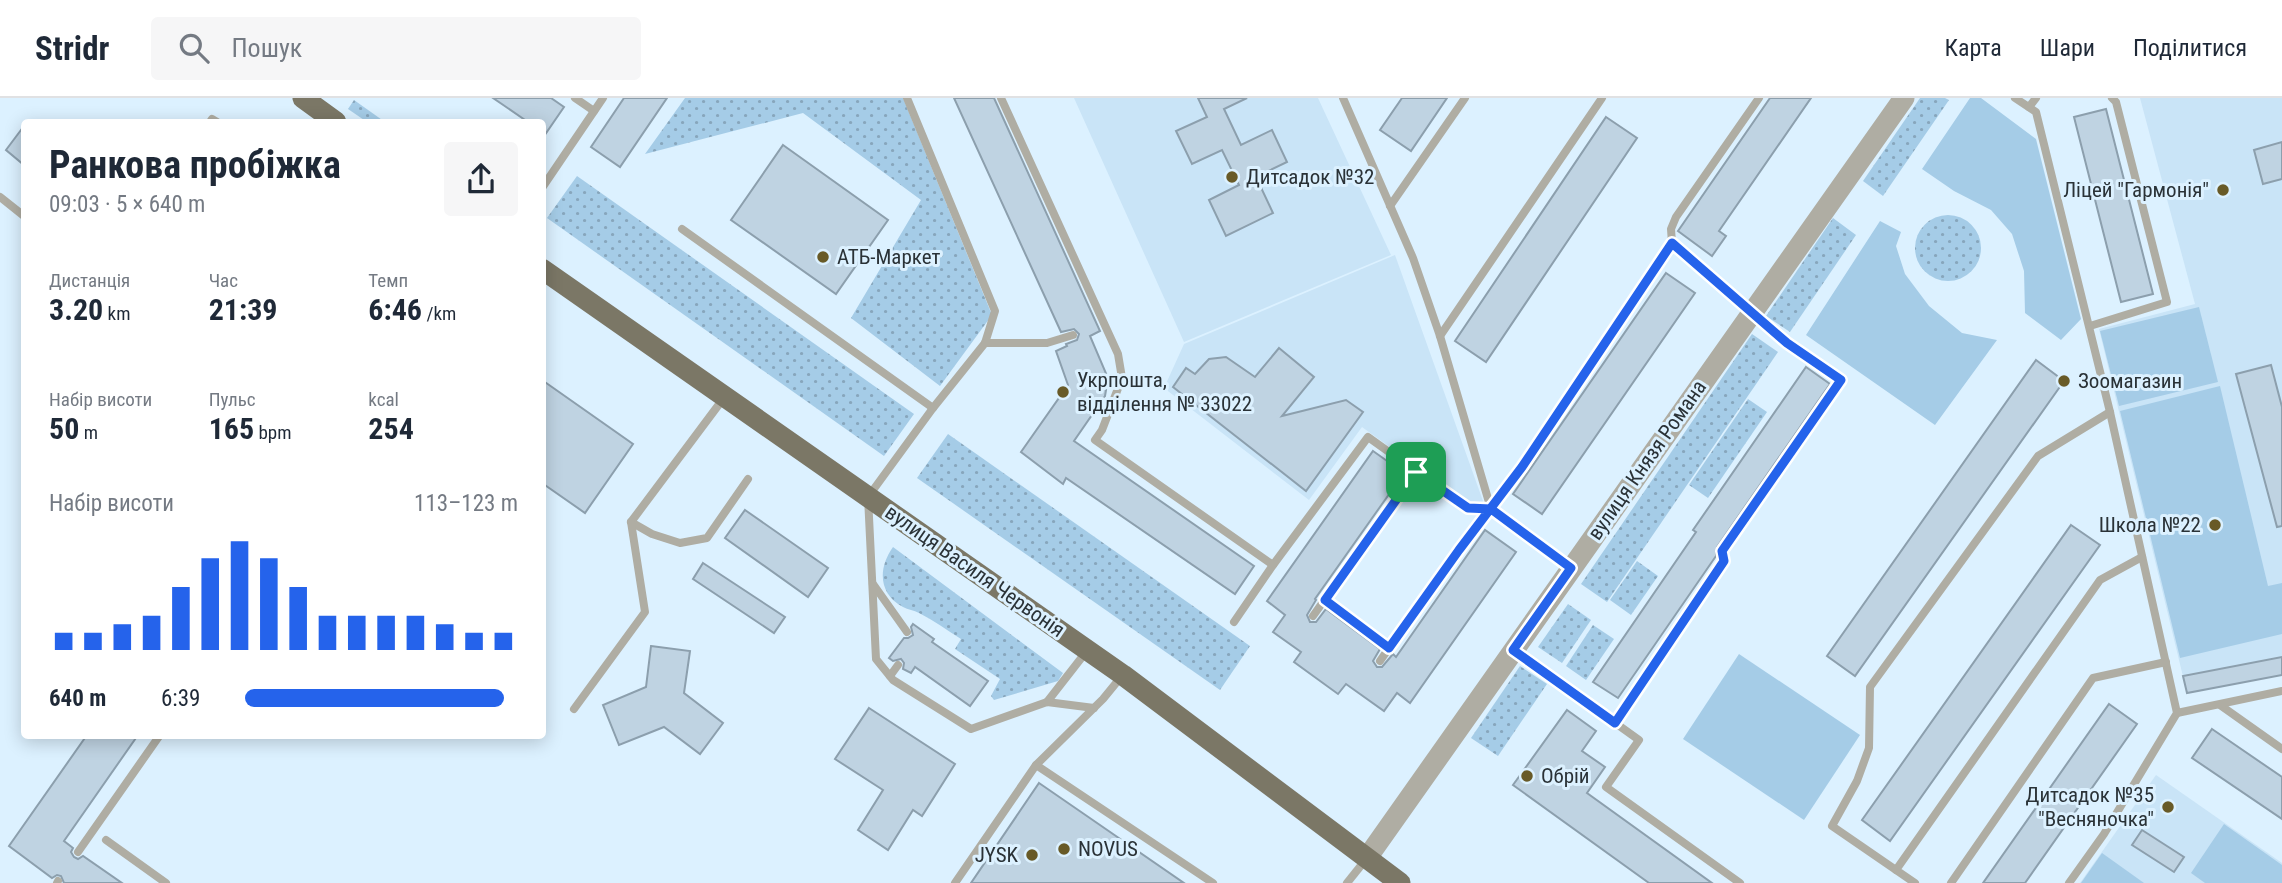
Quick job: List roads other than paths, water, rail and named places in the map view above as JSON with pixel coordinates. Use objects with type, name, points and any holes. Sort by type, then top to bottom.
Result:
[{"type":"main road","points":[[303,98],[332,119]]},
{"type":"main road","name":"вулиця Василя Червонія","points":[[546,272],[1123,675],[1400,883]]},
{"type":"street","name":"вулиця Князя Романа","points":[[1367,858],[1903,98]]},
{"type":"lane","points":[[575,98],[594,111]]},
{"type":"lane","points":[[546,182],[603,98]]},
{"type":"lane","points":[[907,98],[995,311],[985,343],[868,497],[876,659],[893,680],[971,729],[1047,702],[1094,708]]},
{"type":"lane","points":[[1000,98],[1100,323],[1118,355],[1122,378],[1102,430],[1095,440],[1273,565]]},
{"type":"lane","points":[[1343,98],[1413,258],[1440,336],[1491,509]]},
{"type":"lane","points":[[1390,206],[1465,98]]},
{"type":"lane","points":[[1440,336],[1602,98]]},
{"type":"lane","points":[[1380,661],[1522,467],[1672,243],[1671,229],[1676,217],[1759,98]]},
{"type":"lane","points":[[2015,98],[2036,112],[2090,326],[2177,713],[2104,834],[2068,883]]},
{"type":"lane","points":[[2029,107],[2036,98]]},
{"type":"lane","points":[[2090,326],[2167,302],[2116,102],[2112,98]]},
{"type":"lane","points":[[0,197],[21,214]]},
{"type":"lane","points":[[682,229],[933,408]]},
{"type":"lane","points":[[1615,723],[1724,561],[1722,551],[1841,380],[1787,343],[1672,243]]},
{"type":"lane","points":[[985,343],[1047,343],[1073,335]]},
{"type":"lane","points":[[573,709],[645,612],[631,522],[725,396]]},
{"type":"lane","points":[[1915,883],[1832,826],[1857,781],[1869,748],[1870,687],[2038,456],[2110,412]]},
{"type":"lane","points":[[1234,622],[1368,437],[1468,508],[1491,509],[1571,568]]},
{"type":"lane","points":[[1313,616],[1416,472]]},
{"type":"lane","points":[[631,522],[652,534],[680,543],[707,538],[748,479]]},
{"type":"lane","points":[[1896,870],[2100,580],[2142,557]]},
{"type":"lane","points":[[873,584],[907,632]]},
{"type":"lane","points":[[1325,600],[1389,648]]},
{"type":"lane","points":[[1047,702],[1087,650]]},
{"type":"lane","points":[[1513,650],[1639,740],[1606,787],[1740,883]]},
{"type":"lane","points":[[1951,883],[2093,678],[2166,662]]},
{"type":"lane","points":[[890,676],[898,665]]},
{"type":"lane","points":[[954,883],[1036,765],[1123,675]]},
{"type":"lane","points":[[2177,713],[2282,691]]},
{"type":"lane","points":[[2220,705],[2282,749]]},
{"type":"lane","points":[[78,852],[157,739]]},
{"type":"lane","points":[[1036,765],[1213,883]]},
{"type":"lane","points":[[106,840],[166,883]]},
{"type":"lane","points":[[1348,883],[1367,858]]},
{"type":"place","name":"Дитсадок №32","points":[[1232,177]]},
{"type":"place","name":"Ліцей \"Гармонія\"","points":[[2223,190]]},
{"type":"place","name":"АТБ-Маркет","points":[[823,257]]},
{"type":"place","name":"Зоомагазин","points":[[2064,381]]},
{"type":"place","name":"Укрпошта, відділення № 33022","points":[[1063,392]]},
{"type":"place","name":"Школа №22","points":[[2215,525]]},
{"type":"place","name":"Обрій","points":[[1527,776]]},
{"type":"place","name":"Дитсадок №35 \"Весняночка\"","points":[[2168,807]]},
{"type":"place","name":"NOVUS","points":[[1064,849]]},
{"type":"place","name":"JYSK","points":[[1032,855]]}]
